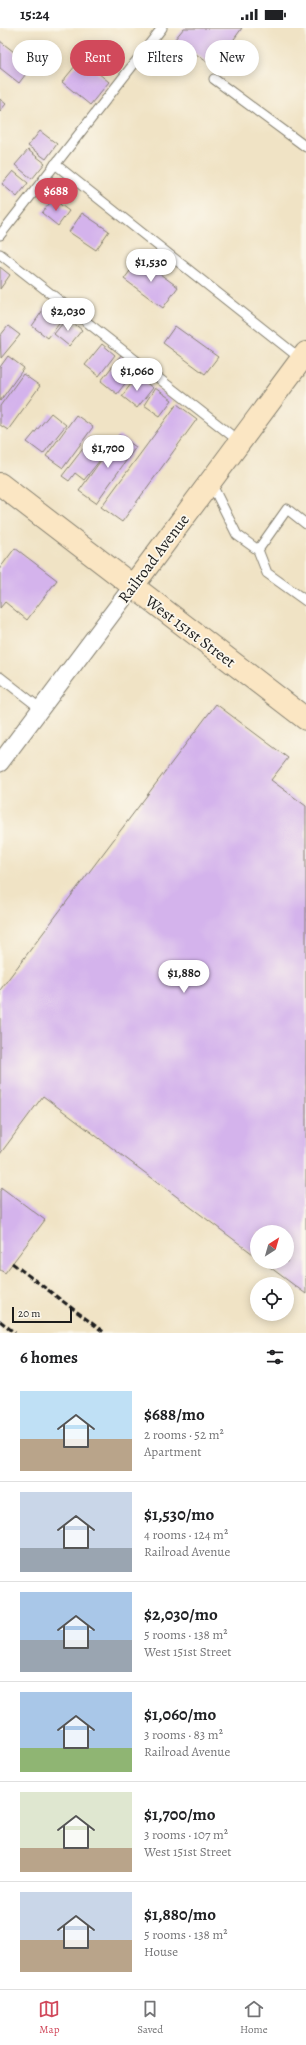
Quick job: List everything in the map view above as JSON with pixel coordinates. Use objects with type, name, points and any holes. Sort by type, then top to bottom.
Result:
[{"type":"street","name":"Railroad Avenue","points":[[0,763],[303,356]]},
{"type":"street","name":"West 151st Street","points":[[0,484],[132,587],[306,719]]},
{"type":"lane","points":[[0,235],[162,28]]},
{"type":"lane","points":[[214,79],[306,148]]},
{"type":"lane","points":[[55,164],[303,356]]},
{"type":"lane","points":[[0,254],[240,442]]},
{"type":"lane","points":[[210,481],[237,535],[258,550],[267,573],[306,601]]},
{"type":"lane","points":[[258,550],[287,510],[306,524]]},
{"type":"lane","points":[[0,677],[41,709]]},
{"type":"building","points":[[184,28],[242,28],[233,40],[205,40],[205,61],[197,55],[197,40],[175,39]]},
{"type":"building","points":[[0,41],[12,50],[12,76],[24,76],[19,83],[0,68]]},
{"type":"building","points":[[70,72],[70,76],[102,76],[109,82],[90,105],[62,82]]},
{"type":"building","points":[[0,99],[6,104],[0,111]]},
{"type":"building","points":[[40,131],[57,144],[46,159],[28,146]]},
{"type":"building","points":[[28,150],[45,163],[32,179],[15,165]]},
{"type":"building","points":[[13,171],[28,183],[17,197],[2,184]]},
{"type":"building","points":[[53,199],[69,211],[58,226],[42,213]]},
{"type":"building","points":[[82,213],[109,231],[96,250],[69,232]]},
{"type":"building","points":[[139,259],[178,287],[163,308],[124,279]]},
{"type":"building","points":[[0,267],[10,275],[0,289]]},
{"type":"building","points":[[45,307],[62,320],[48,338],[32,326]]},
{"type":"building","points":[[67,318],[82,330],[69,346],[54,334]]},
{"type":"building","points":[[8,326],[20,335],[1,358],[0,336]]},
{"type":"building","points":[[175,326],[218,357],[205,374],[163,343]]},
{"type":"building","points":[[102,344],[115,355],[99,376],[85,365]]},
{"type":"building","points":[[121,355],[137,368],[117,394],[101,381]]},
{"type":"building","points":[[8,356],[24,368],[0,401],[0,367]]},
{"type":"building","points":[[23,374],[40,386],[8,430],[0,425],[0,406]]},
{"type":"building","points":[[137,376],[153,388],[137,408],[122,396]]},
{"type":"building","points":[[155,388],[172,400],[160,416],[144,405]]},
{"type":"building","points":[[177,404],[197,419],[122,522],[101,507]]},
{"type":"building","points":[[51,413],[66,425],[43,454],[27,442]]},
{"type":"building","points":[[76,415],[93,427],[63,468],[46,456]]},
{"type":"building","points":[[119,435],[136,447],[96,503],[79,491]]},
{"type":"building","points":[[92,437],[108,450],[84,480],[75,473],[69,481],[62,476]]},
{"type":"building","points":[[15,548],[57,580],[27,620],[5,602],[0,608],[0,568]]},
{"type":"building","points":[[216,704],[288,758],[271,780],[306,806],[306,1294],[294,1285],[294,1277],[283,1277],[272,1269],[294,1269],[294,1225],[250,1225],[250,1252],[43,1096],[0,1154],[0,990]]},
{"type":"building","points":[[2,1188],[45,1220],[5,1273],[0,1270],[0,1191]]},
{"type":"railway","points":[[12,1263],[105,1333]]},
{"type":"railway","points":[[0,1321],[15,1333]]}]
